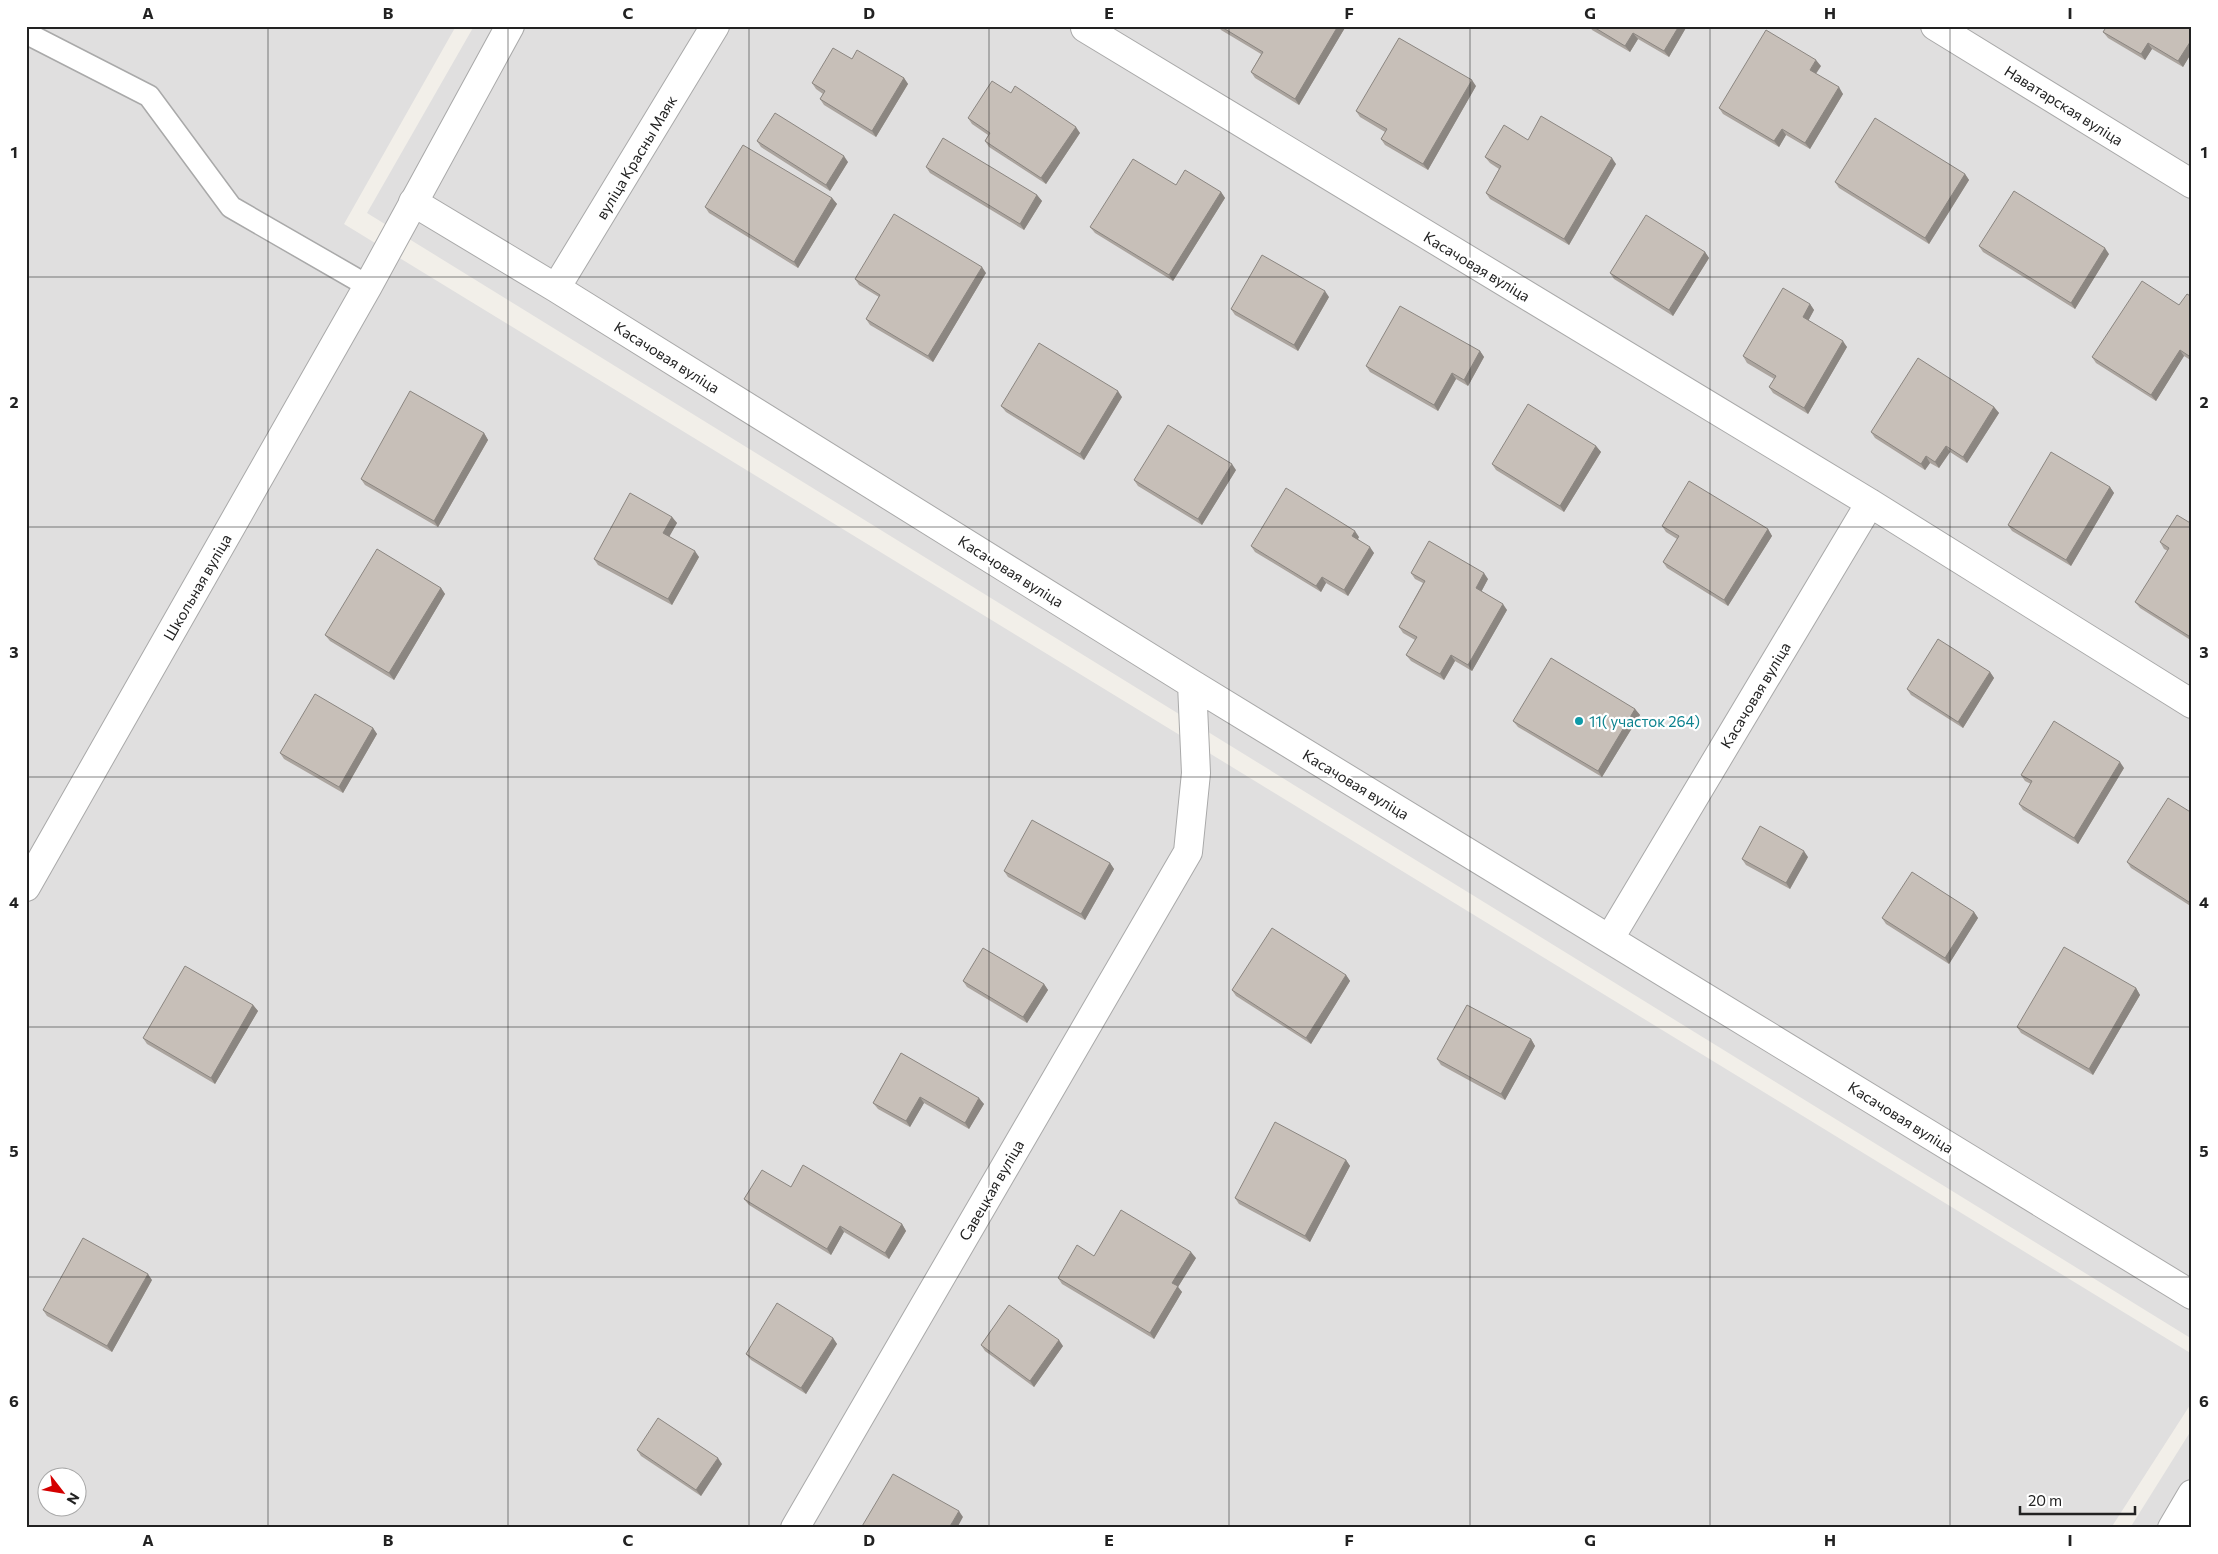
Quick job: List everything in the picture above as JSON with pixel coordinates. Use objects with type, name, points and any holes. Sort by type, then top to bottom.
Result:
[{"type":"street","name":"Школьная вуліца","points":[[26,887],[368,286],[510,26]]},
{"type":"street","name":"вуліца Красны Маяк","points":[[556,288],[715,26]]},
{"type":"street","name":"Наватарская вуліца","points":[[1935,26],[2192,184]]},
{"type":"street","name":"Касачовая вуліца","points":[[1085,28],[1870,503],[2192,704]]},
{"type":"street","name":"Касачовая вуліца","points":[[413,202],[556,288],[1192,684],[2192,1295]]},
{"type":"street","name":"Касачовая вуліца","points":[[1610,938],[1870,503]]},
{"type":"street","name":"Савецкая вуліца","points":[[795,1528],[1188,852],[1196,774],[1192,684]]},
{"type":"street","points":[[2172,1528],[2192,1494]]},
{"type":"lane","points":[[26,33],[149,96],[231,207],[368,286]]},
{"type":"shaded area","points":[[26,26],[456,26],[344,224],[2192,1354],[2192,1402],[2111,1528],[26,1528]]},
{"type":"shaded area","points":[[474,26],[2192,26],[2192,1339],[367,213]]},
{"type":"shaded area","points":[[2192,1429],[2192,1528],[2130,1528]]},
{"type":"building","points":[[1220,26],[1338,26],[1295,99],[1251,72],[1263,52]]},
{"type":"building","points":[[1592,26],[1679,26],[1664,51],[1633,33],[1625,46]]},
{"type":"building","points":[[2107,26],[2192,26],[2192,39],[2178,61],[2148,43],[2141,54],[2103,32]]},
{"type":"building","points":[[1766,30],[1816,60],[1810,70],[1839,87],[1805,143],[1782,129],[1774,141],[1719,108]]},
{"type":"building","points":[[1399,38],[1472,80],[1423,164],[1381,139],[1387,129],[1356,111]]},
{"type":"building","points":[[833,48],[852,59],[857,50],[904,78],[872,131],[820,99],[825,91],[812,83]]},
{"type":"building","points":[[992,81],[1011,93],[1015,86],[1076,127],[1041,178],[985,141],[990,133],[968,118]]},
{"type":"building","points":[[775,113],[844,156],[826,185],[757,141]]},
{"type":"building","points":[[1541,116],[1612,158],[1564,239],[1486,193],[1501,166],[1485,157],[1504,125],[1528,140]]},
{"type":"building","points":[[1875,118],[1965,174],[1925,238],[1835,182]]},
{"type":"building","points":[[943,138],[1037,195],[1020,224],[926,167]]},
{"type":"building","points":[[743,145],[832,198],[794,262],[705,207]]},
{"type":"building","points":[[1133,159],[1176,185],[1185,170],[1221,192],[1169,275],[1090,227]]},
{"type":"building","points":[[2014,191],[2105,248],[2071,303],[1979,246]]},
{"type":"building","points":[[894,214],[982,267],[928,356],[866,319],[880,295],[855,279]]},
{"type":"building","points":[[1646,215],[1705,252],[1669,310],[1610,273]]},
{"type":"building","points":[[1262,255],[1325,291],[1294,345],[1231,309]]},
{"type":"building","points":[[2142,281],[2179,305],[2187,294],[2192,297],[2192,358],[2180,350],[2151,395],[2092,357]]},
{"type":"building","points":[[1783,288],[1810,304],[1803,317],[1843,341],[1804,408],[1769,387],[1776,376],[1743,356]]},
{"type":"building","points":[[1400,306],[1480,351],[1464,380],[1452,373],[1434,405],[1366,366]]},
{"type":"building","points":[[1039,343],[1118,391],[1080,454],[1001,406]]},
{"type":"building","points":[[1918,358],[1994,407],[1963,457],[1946,446],[1935,462],[1926,456],[1921,464],[1871,432]]},
{"type":"building","points":[[410,391],[484,433],[434,521],[361,479]]},
{"type":"building","points":[[1528,404],[1596,446],[1560,506],[1492,464]]},
{"type":"building","points":[[1168,425],[1232,464],[1198,519],[1134,480]]},
{"type":"building","points":[[2051,452],[2110,487],[2066,560],[2008,525]]},
{"type":"building","points":[[1689,481],[1768,529],[1724,600],[1663,562],[1679,536],[1662,526]]},
{"type":"building","points":[[1286,488],[1355,531],[1352,536],[1370,547],[1344,590],[1322,577],[1316,586],[1251,546]]},
{"type":"building","points":[[630,493],[672,517],[663,533],[695,551],[668,599],[594,559]]},
{"type":"building","points":[[2177,515],[2192,524],[2192,638],[2135,602],[2169,548],[2160,542]]},
{"type":"building","points":[[1429,541],[1484,573],[1476,588],[1503,604],[1468,665],[1451,655],[1440,674],[1406,655],[1417,637],[1399,627],[1425,581],[1411,573]]},
{"type":"building","points":[[377,549],[441,588],[389,673],[325,635]]},
{"type":"building","points":[[1938,639],[1990,672],[1958,722],[1907,689]]},
{"type":"building","name":"11( участок 264)","points":[[1551,658],[1635,709],[1598,771],[1513,721]]},
{"type":"building","points":[[315,694],[373,728],[339,787],[280,753]]},
{"type":"building","points":[[2054,721],[2120,762],[2074,838],[2019,804],[2032,781],[2021,775]]},
{"type":"building","points":[[2168,798],[2192,813],[2192,904],[2127,862]]},
{"type":"building","points":[[1032,820],[1110,863],[1081,914],[1004,871]]},
{"type":"building","points":[[1760,826],[1804,851],[1786,883],[1742,859]]},
{"type":"building","points":[[1912,872],[1974,912],[1945,958],[1882,918]]},
{"type":"building","points":[[1272,928],[1346,975],[1306,1038],[1232,990]]},
{"type":"building","points":[[2064,947],[2136,988],[2089,1069],[2017,1027]]},
{"type":"building","points":[[983,948],[1044,984],[1023,1017],[963,981]]},
{"type":"building","points":[[185,966],[253,1005],[211,1078],[143,1038]]},
{"type":"building","points":[[1467,1005],[1531,1039],[1501,1094],[1437,1059]]},
{"type":"building","points":[[901,1053],[979,1098],[965,1123],[920,1097],[906,1121],[873,1103]]},
{"type":"building","points":[[1275,1122],[1346,1160],[1305,1236],[1235,1198]]},
{"type":"building","points":[[803,1165],[902,1224],[885,1253],[840,1226],[827,1249],[744,1199],[762,1170],[791,1187]]},
{"type":"building","points":[[1121,1210],[1191,1252],[1172,1283],[1178,1286],[1150,1333],[1058,1278],[1077,1245],[1094,1256]]},
{"type":"building","points":[[83,1238],[148,1274],[107,1346],[43,1310]]},
{"type":"building","points":[[777,1303],[833,1338],[801,1388],[746,1354]]},
{"type":"building","points":[[1009,1305],[1059,1340],[1030,1381],[981,1345]]},
{"type":"building","points":[[658,1418],[718,1458],[696,1490],[637,1450]]},
{"type":"building","points":[[893,1474],[959,1511],[949,1528],[861,1528]]},
{"type":"place","name":"11( участок 264)","points":[[1579,721]]}]
